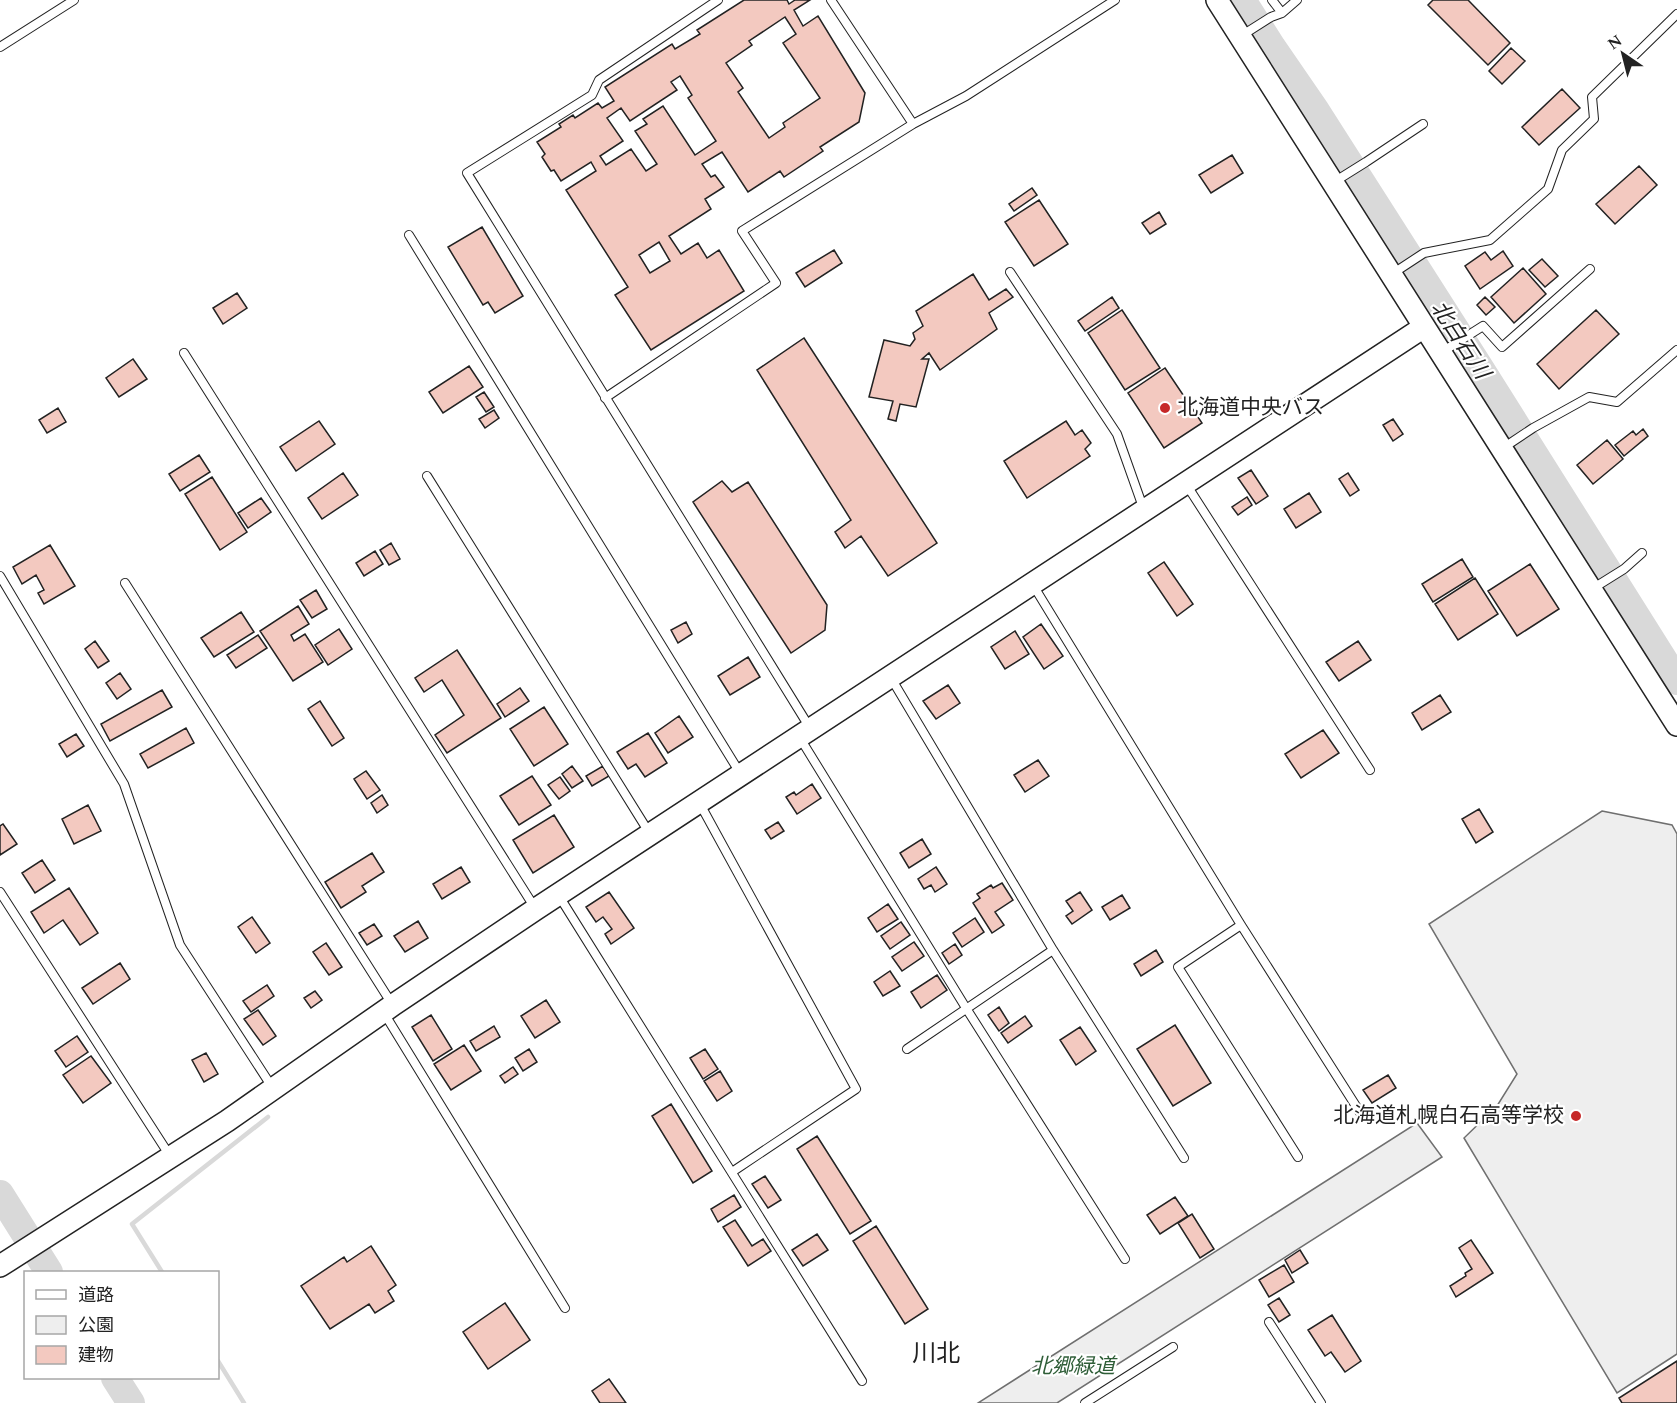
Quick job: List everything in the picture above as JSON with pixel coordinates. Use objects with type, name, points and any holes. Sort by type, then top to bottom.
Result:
[{"type":"street","points":[[1217,0],[1244,34],[1396,272],[1424,327],[1445,350],[1596,586],[1677,724]]},
{"type":"street","points":[[0,1266],[227,1121],[536,909],[1424,327]]},
{"type":"lane","points":[[0,47],[74,0]]},
{"type":"lane","points":[[718,0],[598,80],[592,95],[467,173],[605,398],[966,1008],[1125,1259]]},
{"type":"lane","points":[[831,0],[913,124]]},
{"type":"lane","points":[[605,398],[776,283],[742,231],[913,124],[966,96],[1115,0]]},
{"type":"lane","points":[[1272,0],[1282,14]]},
{"type":"lane","points":[[1244,34],[1271,17],[1282,14],[1297,0]]},
{"type":"lane","points":[[1396,272],[1424,253],[1490,240],[1548,189],[1562,150],[1594,119],[1592,97],[1677,14]]},
{"type":"lane","points":[[1338,180],[1423,124]]},
{"type":"lane","points":[[409,235],[741,775]]},
{"type":"lane","points":[[1445,350],[1484,326],[1502,347],[1590,268]]},
{"type":"lane","points":[[1010,272],[1117,434],[1144,510]]},
{"type":"lane","points":[[1506,446],[1589,397],[1617,402],[1677,350]]},
{"type":"lane","points":[[184,353],[536,909]]},
{"type":"lane","points":[[427,476],[651,835]]},
{"type":"lane","points":[[1185,482],[1370,770]]},
{"type":"lane","points":[[1596,586],[1624,569],[1641,553]]},
{"type":"lane","points":[[0,576],[124,784],[180,945],[273,1088]]},
{"type":"lane","points":[[125,583],[388,1009],[565,1308]]},
{"type":"lane","points":[[1032,584],[1360,1114]]},
{"type":"lane","points":[[890,677],[1053,950],[1184,1158]]},
{"type":"lane","points":[[699,803],[856,1089],[732,1172]]},
{"type":"lane","points":[[0,892],[171,1157]]},
{"type":"lane","points":[[558,895],[862,1381]]},
{"type":"lane","points":[[1241,925],[1178,967],[1298,1157]]},
{"type":"lane","points":[[907,1049],[1053,950]]},
{"type":"lane","points":[[1269,1322],[1321,1403]]},
{"type":"lane","points":[[1085,1403],[1173,1347]]},
{"type":"green space","name":"北海道札幌白石高等学校","points":[[1602,811],[1672,825],[1677,834],[1677,1354],[1617,1393],[1464,1138],[1497,1106],[1517,1074],[1429,924]]},
{"type":"green space","name":"北郷緑道","points":[[1417,1123],[1442,1157],[1057,1403],[978,1403]]},
{"type":"building","points":[[744,0],[787,0],[789,4],[795,0],[810,0],[794,10],[803,26],[818,16],[865,93],[859,122],[820,147],[823,151],[784,177],[780,171],[748,192],[722,152],[702,164],[711,177],[715,175],[724,187],[705,199],[711,209],[669,236],[681,254],[698,243],[707,258],[719,250],[744,291],[651,350],[615,295],[628,287],[566,190],[596,171],[591,162],[561,181],[542,157],[545,154],[537,142],[561,127],[559,124],[573,115],[575,118],[598,103],[602,108],[614,101],[605,87],[672,44],[675,49],[700,34],[697,30]],"holes":[[[785,17],[796,34],[783,43],[820,98],[783,123],[785,127],[769,138],[738,92],[743,88],[726,63],[752,45],[749,41]],[[680,76],[692,95],[688,98],[716,141],[695,155],[663,106],[643,119],[647,124],[635,131],[657,164],[646,171],[631,149],[606,165],[600,156],[623,141],[607,118],[621,108],[630,121],[677,90],[671,82]],[[659,242],[670,261],[650,273],[639,255]]]},
{"type":"building","points":[[1433,0],[1468,0],[1510,43],[1488,65],[1428,5]]},
{"type":"building","points":[[1511,48],[1525,61],[1502,84],[1489,71]]},
{"type":"building","points":[[1562,89],[1580,108],[1539,145],[1522,127]]},
{"type":"building","points":[[1232,155],[1243,173],[1211,193],[1199,175]]},
{"type":"building","points":[[1639,166],[1657,185],[1615,224],[1596,204]]},
{"type":"building","points":[[1032,188],[1037,195],[1014,211],[1009,204]]},
{"type":"building","points":[[1039,200],[1068,244],[1034,266],[1005,222]]},
{"type":"building","points":[[1159,212],[1166,224],[1150,234],[1142,223]]},
{"type":"building","points":[[482,227],[523,296],[495,313],[488,302],[483,305],[448,247]]},
{"type":"building","points":[[834,250],[842,263],[805,287],[796,273]]},
{"type":"building","points":[[1503,251],[1513,266],[1480,289],[1465,266],[1485,252],[1491,260]]},
{"type":"building","points":[[1542,259],[1558,276],[1545,287],[1529,270]]},
{"type":"building","points":[[1523,268],[1546,294],[1514,323],[1491,297]]},
{"type":"building","points":[[973,274],[989,300],[1006,289],[1013,297],[989,313],[997,329],[940,370],[929,353],[922,359],[929,359],[916,407],[900,404],[896,421],[888,419],[893,401],[869,397],[884,340],[910,346],[915,339],[913,333],[923,326],[916,311]]},
{"type":"building","points":[[237,293],[247,308],[223,324],[213,308]]},
{"type":"building","points":[[1112,297],[1119,308],[1085,331],[1078,321]]},
{"type":"building","points":[[1485,297],[1495,307],[1486,315],[1477,305]]},
{"type":"building","points":[[1122,310],[1160,368],[1125,390],[1088,333]]},
{"type":"building","points":[[1596,310],[1619,334],[1559,389],[1537,364]]},
{"type":"building","points":[[804,338],[937,543],[888,576],[861,536],[845,548],[835,532],[851,520],[757,370]]},
{"type":"building","points":[[133,359],[147,379],[119,397],[106,378]]},
{"type":"building","points":[[469,366],[483,387],[443,413],[429,392]]},
{"type":"building","name":"北海道中央バス","points":[[1165,368],[1202,423],[1164,448],[1128,393]]},
{"type":"building","points":[[484,392],[494,407],[486,412],[476,397]]},
{"type":"building","points":[[58,408],[66,422],[47,433],[39,420]]},
{"type":"building","points":[[494,410],[499,418],[485,428],[479,419]]},
{"type":"building","points":[[1393,419],[1403,434],[1393,441],[1383,425]]},
{"type":"building","points":[[319,421],[335,444],[296,471],[280,447]]},
{"type":"building","points":[[1066,421],[1075,435],[1082,430],[1091,443],[1085,449],[1090,456],[1027,498],[1004,461]]},
{"type":"building","points":[[1643,429],[1648,436],[1624,456],[1615,445],[1633,431],[1636,435]]},
{"type":"building","points":[[1607,440],[1623,459],[1593,484],[1577,465]]},
{"type":"building","points":[[199,455],[210,472],[180,491],[169,474]]},
{"type":"building","points":[[1251,470],[1268,496],[1256,504],[1238,478]]},
{"type":"building","points":[[343,473],[358,495],[322,519],[308,498]]},
{"type":"building","points":[[1348,473],[1359,490],[1350,496],[1339,479]]},
{"type":"building","points":[[212,477],[247,532],[220,550],[185,494]]},
{"type":"building","points":[[722,481],[732,492],[748,482],[827,605],[825,630],[791,653],[693,502]]},
{"type":"building","points":[[1309,493],[1321,512],[1296,528],[1284,509]]},
{"type":"building","points":[[1247,497],[1252,505],[1238,515],[1232,507]]},
{"type":"building","points":[[261,498],[271,512],[248,528],[238,513]]},
{"type":"building","points":[[391,543],[400,559],[389,565],[380,550]]},
{"type":"building","points":[[50,545],[75,586],[44,604],[38,593],[44,590],[36,575],[22,584],[13,567]]},
{"type":"building","points":[[375,551],[383,564],[364,576],[356,563]]},
{"type":"building","points":[[1462,559],[1473,577],[1433,602],[1422,584]]},
{"type":"building","points":[[1164,562],[1193,604],[1177,616],[1148,573]]},
{"type":"building","points":[[1530,564],[1559,609],[1517,636],[1488,591]]},
{"type":"building","points":[[1475,578],[1498,614],[1458,640],[1435,604]]},
{"type":"building","points":[[316,590],[327,609],[312,618],[300,600]]},
{"type":"building","points":[[298,606],[309,624],[291,635],[294,641],[305,634],[323,662],[293,681],[260,631]]},
{"type":"building","points":[[241,612],[254,632],[214,657],[201,638]]},
{"type":"building","points":[[686,622],[692,634],[678,643],[671,630]]},
{"type":"building","points":[[1041,624],[1063,656],[1044,669],[1023,637]]},
{"type":"building","points":[[339,629],[352,649],[328,665],[315,645]]},
{"type":"building","points":[[1015,631],[1029,654],[1005,669],[991,647]]},
{"type":"building","points":[[258,635],[267,648],[236,668],[227,655]]},
{"type":"building","points":[[95,641],[109,661],[98,668],[85,649]]},
{"type":"building","points":[[1358,641],[1371,660],[1339,681],[1326,662]]},
{"type":"building","points":[[457,650],[501,718],[447,753],[435,735],[464,715],[442,680],[424,692],[415,678]]},
{"type":"building","points":[[748,657],[760,677],[730,695],[718,676]]},
{"type":"building","points":[[120,673],[131,689],[117,699],[106,683]]},
{"type":"building","points":[[948,685],[960,703],[936,719],[923,701]]},
{"type":"building","points":[[520,688],[529,701],[505,717],[497,704]]},
{"type":"building","points":[[162,690],[172,707],[110,741],[101,724]]},
{"type":"building","points":[[1440,695],[1451,712],[1422,730],[1412,713]]},
{"type":"building","points":[[320,701],[344,738],[332,746],[308,709]]},
{"type":"building","points":[[544,707],[568,744],[534,766],[510,729]]},
{"type":"building","points":[[679,716],[693,737],[668,753],[655,733]]},
{"type":"building","points":[[186,728],[194,743],[148,768],[140,754]]},
{"type":"building","points":[[1323,730],[1339,753],[1301,778],[1285,754]]},
{"type":"building","points":[[648,733],[667,763],[645,777],[636,764],[628,769],[617,752]]},
{"type":"building","points":[[76,734],[84,746],[67,757],[59,744]]},
{"type":"building","points":[[1038,760],[1049,776],[1025,792],[1014,775]]},
{"type":"building","points":[[572,766],[583,781],[572,788],[562,774]]},
{"type":"building","points":[[603,766],[609,776],[592,786],[586,776]]},
{"type":"building","points":[[366,771],[380,790],[367,799],[354,779]]},
{"type":"building","points":[[532,776],[551,805],[519,825],[500,796]]},
{"type":"building","points":[[560,777],[570,791],[559,799],[548,785]]},
{"type":"building","points":[[812,784],[821,798],[797,814],[786,797],[794,792],[796,795]]},
{"type":"building","points":[[382,795],[388,805],[377,813],[371,803]]},
{"type":"building","points":[[88,805],[101,831],[74,844],[62,819]]},
{"type":"building","points":[[1479,809],[1493,832],[1476,843],[1462,819]]},
{"type":"building","points":[[554,815],[574,847],[533,873],[513,840]]},
{"type":"building","points":[[778,822],[784,831],[771,839],[765,830]]},
{"type":"building","points":[[3,824],[17,844],[0,855],[0,826]]},
{"type":"building","points":[[922,839],[931,854],[909,868],[900,853]]},
{"type":"building","points":[[372,853],[384,872],[362,886],[366,892],[341,908],[325,882]]},
{"type":"building","points":[[42,860],[55,880],[35,893],[22,873]]},
{"type":"building","points":[[461,867],[470,882],[442,899],[433,884]]},
{"type":"building","points":[[936,867],[947,884],[935,892],[931,885],[924,889],[918,879]]},
{"type":"building","points":[[1002,883],[1013,900],[995,912],[1004,925],[992,933],[973,903],[980,898],[977,894],[991,885],[993,888]]},
{"type":"building","points":[[69,888],[98,933],[80,945],[63,920],[44,933],[31,912]]},
{"type":"building","points":[[609,892],[634,928],[611,944],[605,934],[612,929],[603,917],[596,922],[586,907]]},
{"type":"building","points":[[1080,892],[1092,910],[1072,924],[1066,916],[1073,911],[1066,901]]},
{"type":"building","points":[[1122,895],[1130,908],[1110,920],[1102,907]]},
{"type":"building","points":[[888,904],[898,919],[877,932],[868,918]]},
{"type":"building","points":[[252,917],[270,943],[256,953],[238,927]]},
{"type":"building","points":[[975,918],[984,932],[962,947],[953,933]]},
{"type":"building","points":[[418,921],[428,938],[405,952],[394,936]]},
{"type":"building","points":[[901,922],[910,935],[890,949],[881,936]]},
{"type":"building","points":[[374,924],[382,936],[367,945],[359,933]]},
{"type":"building","points":[[914,942],[924,956],[902,971],[892,957]]},
{"type":"building","points":[[326,943],[342,967],[329,975],[313,952]]},
{"type":"building","points":[[955,944],[962,955],[949,964],[942,953]]},
{"type":"building","points":[[1156,950],[1163,962],[1141,976],[1134,964]]},
{"type":"building","points":[[120,963],[130,979],[93,1004],[82,988]]},
{"type":"building","points":[[890,971],[900,986],[883,996],[874,982]]},
{"type":"building","points":[[937,975],[947,990],[921,1008],[911,992]]},
{"type":"building","points":[[267,985],[274,996],[251,1012],[243,1001]]},
{"type":"building","points":[[315,991],[322,1000],[311,1008],[304,998]]},
{"type":"building","points":[[546,1000],[560,1022],[535,1038],[521,1016]]},
{"type":"building","points":[[999,1007],[1009,1023],[999,1031],[988,1015]]},
{"type":"building","points":[[258,1010],[276,1036],[263,1045],[244,1019]]},
{"type":"building","points":[[431,1015],[452,1049],[433,1061],[412,1027]]},
{"type":"building","points":[[1025,1016],[1032,1026],[1008,1043],[1001,1033]]},
{"type":"building","points":[[1175,1025],[1211,1083],[1173,1106],[1137,1049]]},
{"type":"building","points":[[494,1026],[500,1037],[476,1051],[470,1041]]},
{"type":"building","points":[[1080,1027],[1096,1051],[1076,1065],[1060,1040]]},
{"type":"building","points":[[77,1036],[88,1052],[66,1067],[55,1051]]},
{"type":"building","points":[[464,1045],[481,1071],[451,1090],[434,1064]]},
{"type":"building","points":[[529,1049],[537,1062],[523,1071],[515,1058]]},
{"type":"building","points":[[705,1049],[718,1069],[703,1079],[690,1058]]},
{"type":"building","points":[[206,1053],[218,1074],[204,1082],[192,1060]]},
{"type":"building","points":[[91,1056],[111,1083],[83,1103],[63,1075]]},
{"type":"building","points":[[513,1067],[518,1074],[505,1083],[500,1076]]},
{"type":"building","points":[[720,1071],[732,1091],[717,1101],[704,1081]]},
{"type":"building","points":[[1388,1075],[1396,1088],[1372,1103],[1363,1090]]},
{"type":"building","points":[[671,1104],[712,1171],[693,1183],[652,1116]]},
{"type":"building","points":[[817,1136],[871,1221],[850,1234],[797,1149]]},
{"type":"building","points":[[765,1176],[781,1200],[768,1208],[752,1184]]},
{"type":"building","points":[[734,1195],[741,1207],[718,1222],[711,1209]]},
{"type":"building","points":[[1175,1197],[1188,1216],[1160,1234],[1147,1215]]},
{"type":"building","points":[[1192,1214],[1214,1249],[1200,1258],[1178,1223]]},
{"type":"building","points":[[735,1220],[752,1246],[763,1239],[771,1251],[748,1266],[723,1227]]},
{"type":"building","points":[[876,1226],[928,1309],[905,1324],[853,1241]]},
{"type":"building","points":[[817,1234],[828,1250],[803,1266],[792,1250]]},
{"type":"building","points":[[1471,1240],[1493,1273],[1456,1297],[1450,1286],[1466,1276],[1465,1273],[1472,1269],[1459,1248]]},
{"type":"building","points":[[371,1246],[396,1285],[388,1291],[394,1301],[375,1313],[369,1304],[330,1329],[301,1286],[344,1257],[347,1262]]},
{"type":"building","points":[[1300,1250],[1308,1263],[1292,1273],[1285,1260]]},
{"type":"building","points":[[1284,1265],[1294,1282],[1269,1297],[1259,1280]]},
{"type":"building","points":[[1279,1298],[1290,1315],[1279,1322],[1268,1305]]},
{"type":"building","points":[[505,1303],[530,1340],[488,1369],[463,1332]]},
{"type":"building","points":[[1332,1315],[1361,1361],[1345,1372],[1331,1352],[1325,1356],[1308,1330]]},
{"type":"building","points":[[1677,1361],[1677,1403],[1622,1403],[1619,1398]]},
{"type":"building","points":[[609,1379],[626,1403],[600,1403],[592,1391]]},
{"type":"waterway","name":"北白石川","points":[[1242,0],[1316,111],[1677,681]]},
{"type":"waterway","points":[[161,1271],[132,1224],[268,1117]]},
{"type":"waterway","points":[[0,1194],[48,1271]]},
{"type":"waterway","points":[[219,1363],[244,1403]]},
{"type":"waterway","points":[[116,1379],[131,1403]]},
{"type":"place","name":"北海道中央バス","points":[[1165,408]]},
{"type":"place","name":"北海道札幌白石高等学校","points":[[1576,1116]]},
{"type":"district","name":"川北","points":[[936,1354]]}]
